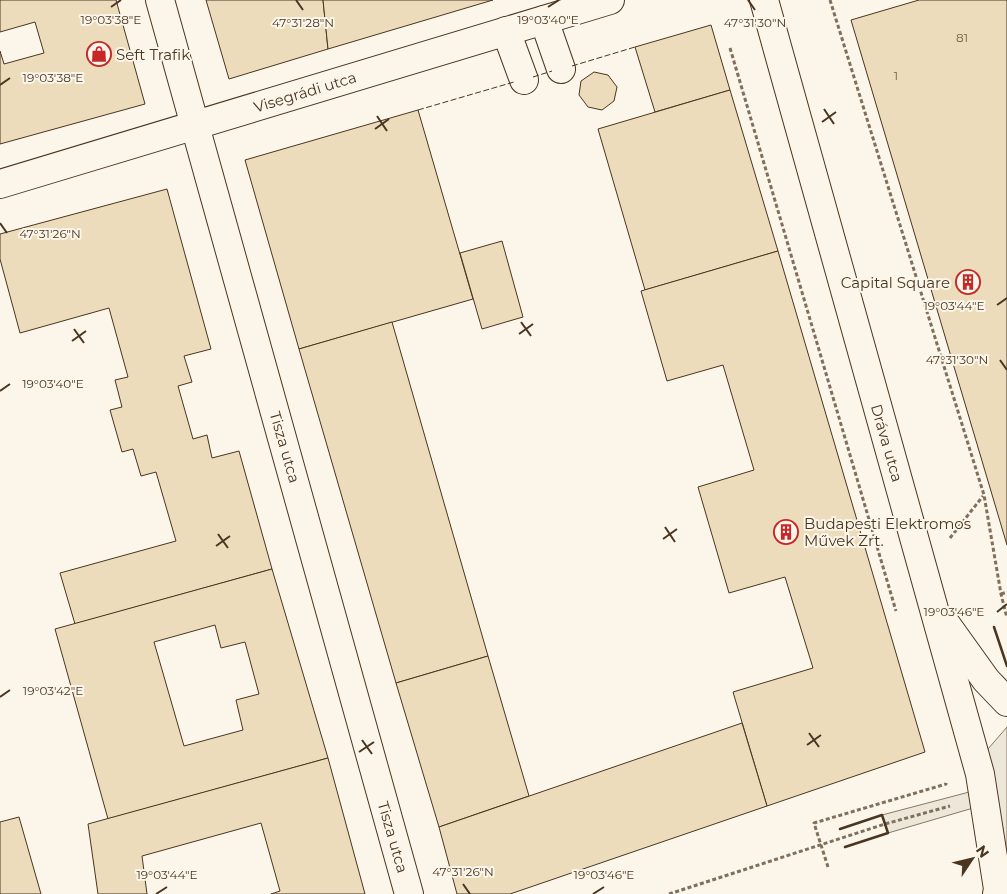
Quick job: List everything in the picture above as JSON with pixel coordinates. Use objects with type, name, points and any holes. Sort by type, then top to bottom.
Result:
[{"type":"street","name":"Tisza utca","points":[[160,0],[409,894]]},
{"type":"street","name":"Visegrádi utca","points":[[0,184],[610,0]]},
{"type":"street","name":"Dráva utca","points":[[764,0],[980,774],[996,891]]},
{"type":"street","points":[[544,20],[561,68]]},
{"type":"street","points":[[506,31],[524,80]]},
{"type":"street","points":[[932,606],[986,680],[1007,702]]},
{"type":"path","points":[[830,0],[984,495],[1007,618]]},
{"type":"path","points":[[730,48],[896,612]]},
{"type":"path","points":[[923,571],[984,495]]},
{"type":"path","points":[[1001,594],[1007,592]]},
{"type":"path","points":[[828,867],[814,823],[946,784],[944,775]]},
{"type":"path","points":[[669,894],[951,805]]},
{"type":"shaded area","points":[[1007,727],[1007,894],[980,806],[888,833],[882,815],[973,791],[968,772]]},
{"type":"building","points":[[0,0],[116,0],[145,104],[0,144],[0,51],[4,64],[44,53],[35,22],[0,32]]},
{"type":"building","points":[[206,0],[323,0],[328,49],[229,79]]},
{"type":"building","points":[[323,0],[493,0],[328,49]]},
{"type":"building","name":"Capital Square","points":[[919,0],[1007,0],[1007,545],[851,20]]},
{"type":"building","points":[[711,25],[730,90],[655,112],[635,47]]},
{"type":"building","points":[[594,72],[608,75],[617,87],[614,101],[602,110],[588,107],[579,95],[581,81]]},
{"type":"building","points":[[730,90],[778,251],[645,290],[598,129]]},
{"type":"building","points":[[418,110],[473,299],[299,349],[245,160]]},
{"type":"building","points":[[167,189],[211,349],[184,356],[192,382],[178,386],[193,439],[207,435],[212,458],[239,451],[272,569],[75,624],[60,573],[176,541],[156,472],[141,476],[133,449],[122,452],[110,410],[122,407],[115,380],[128,377],[109,308],[20,333],[0,259],[0,234]]},
{"type":"building","points":[[502,241],[523,317],[482,329],[460,253]]},
{"type":"building","name":"Budapesti Elektromos Művek Zrt.","points":[[778,251],[925,752],[767,806],[733,692],[813,668],[785,577],[729,593],[698,487],[754,470],[723,365],[667,381],[641,291]]},
{"type":"building","points":[[392,322],[488,656],[396,683],[299,349]]},
{"type":"building","points":[[272,569],[328,758],[108,819],[55,629]],"holes":[[[215,625],[221,648],[245,642],[259,694],[236,700],[243,730],[184,746],[154,642]]]},
{"type":"building","points":[[488,656],[529,796],[439,827],[396,683]]},
{"type":"building","points":[[742,723],[767,806],[510,894],[457,894],[439,827]]},
{"type":"building","points":[[328,758],[365,894],[271,894],[280,891],[261,823],[142,856],[147,894],[98,894],[88,824]]},
{"type":"building","points":[[19,817],[41,894],[0,894],[0,822]]},
{"type":"fence","points":[[572,66],[635,47]]},
{"type":"fence","points":[[533,77],[552,71]]},
{"type":"fence","points":[[418,110],[514,82]]},
{"type":"wall","points":[[994,627],[1007,666]]},
{"type":"wall","points":[[840,829],[882,815],[888,833],[845,847]]},
{"type":"place","name":"Seft Trafik","points":[[99,54]]},
{"type":"place","name":"Capital Square","points":[[968,282]]},
{"type":"place","name":"Budapesti Elektromos Művek Zrt.","points":[[786,532]]}]
